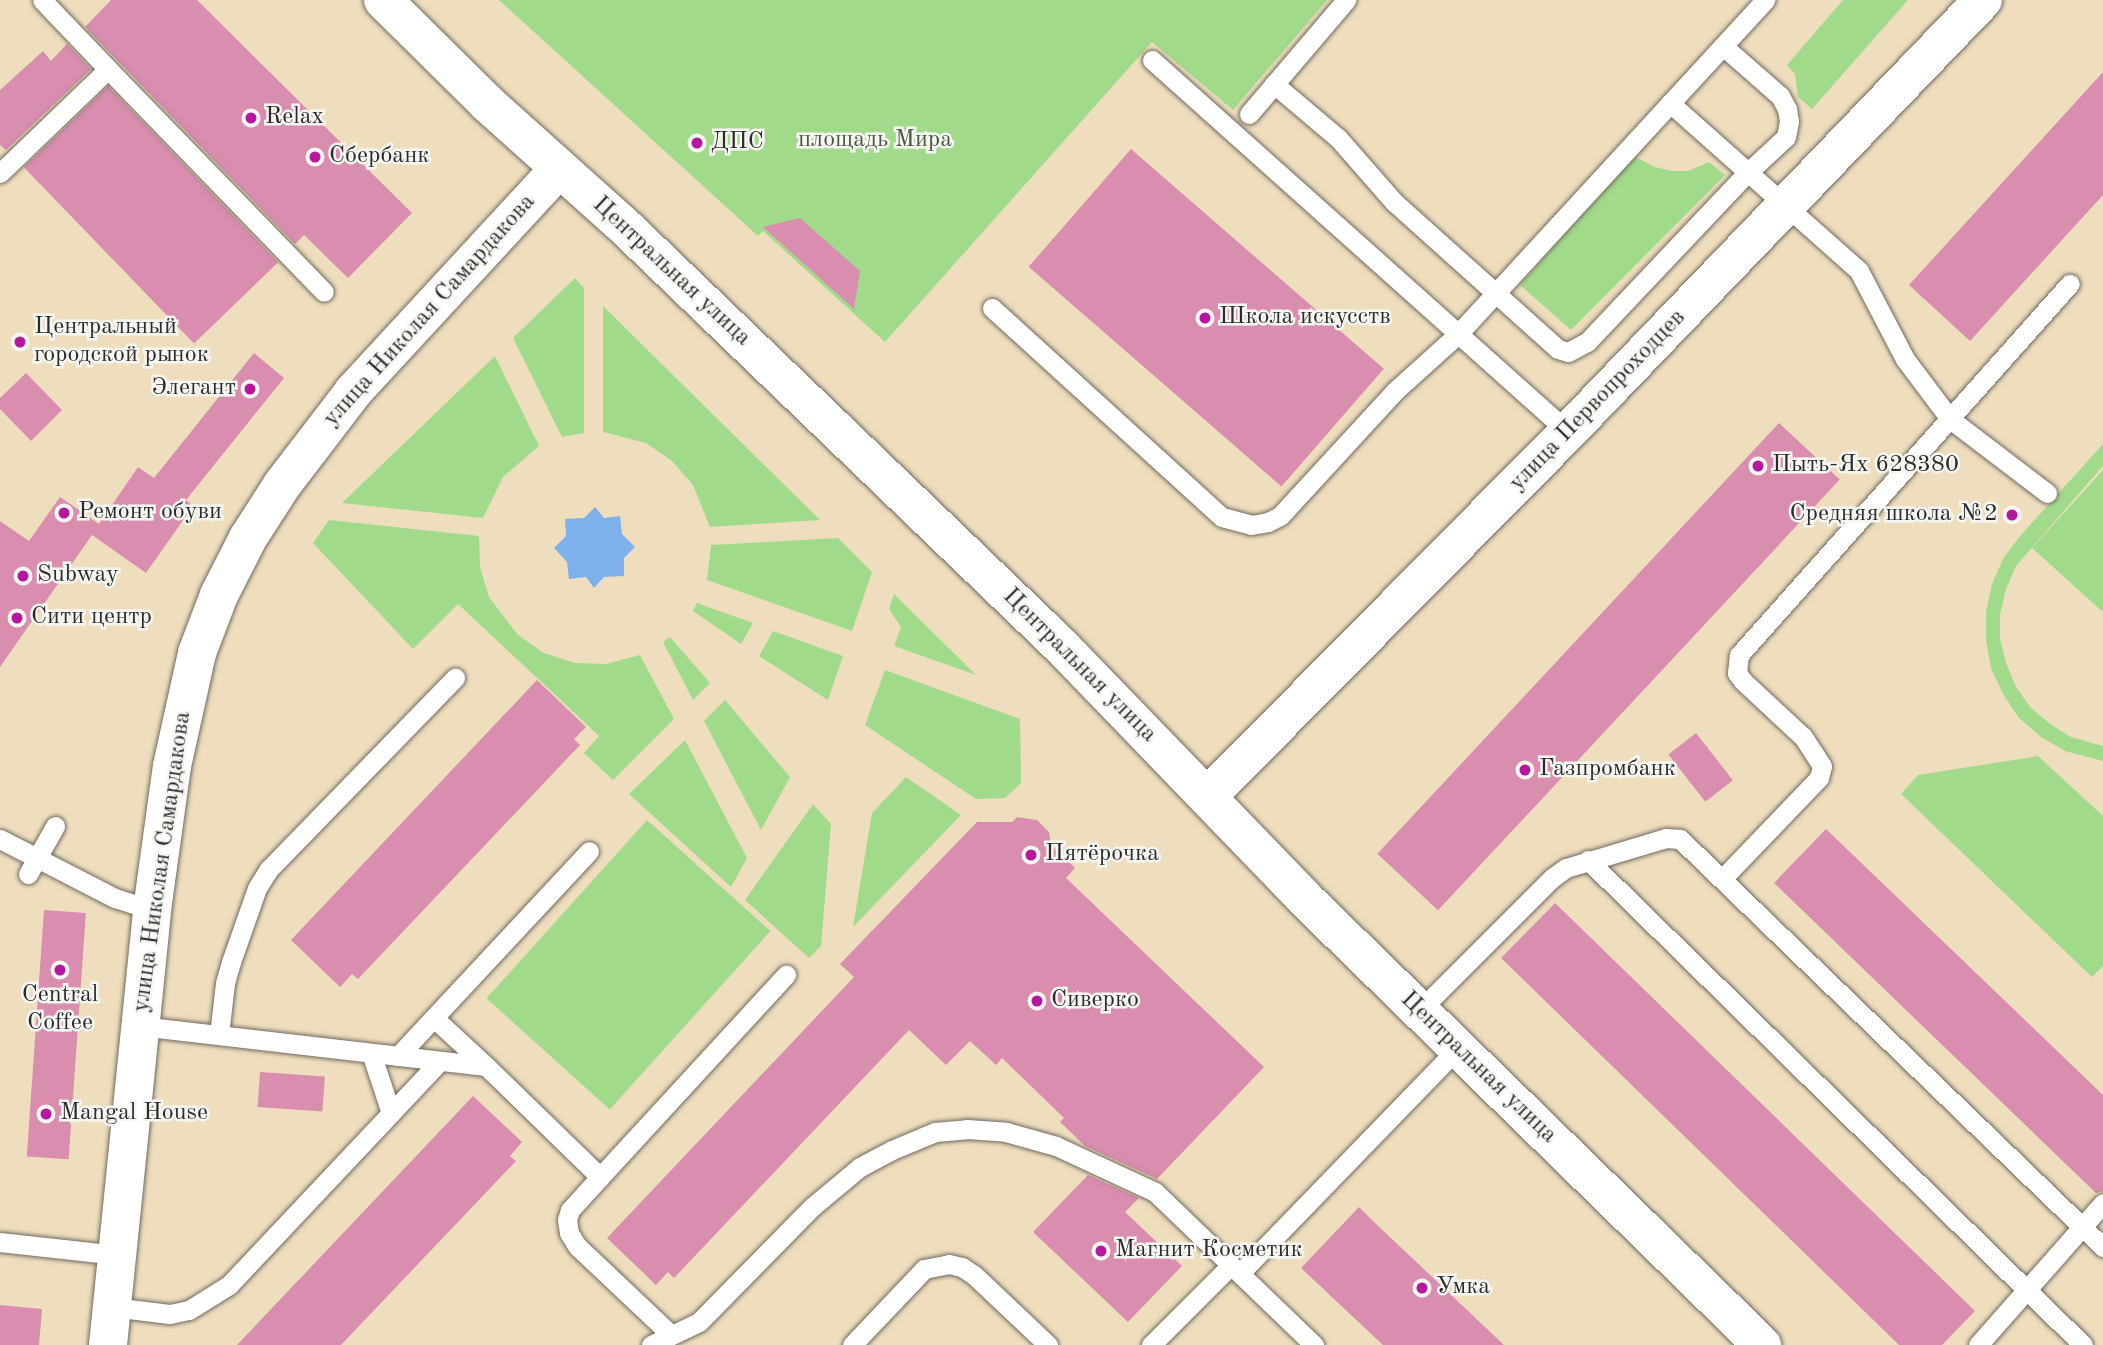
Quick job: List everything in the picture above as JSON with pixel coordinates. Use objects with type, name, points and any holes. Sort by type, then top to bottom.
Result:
[{"type":"street","name":"Центральная улица","points":[[383,0],[487,103],[622,224],[1062,647],[1304,898],[1762,1345]]},
{"type":"street","name":"улица Первопроходцев","points":[[1207,797],[1568,432],[1983,0]]},
{"type":"street","name":"улица Николая Самардакова","points":[[108,1345],[152,909],[172,766],[197,653],[219,595],[248,538],[282,485],[353,392],[559,169]]},
{"type":"lane","points":[[1249,114],[1346,0]]},
{"type":"lane","points":[[992,308],[1222,517],[1251,525],[1280,516],[1396,390],[1458,334],[1765,0]]},
{"type":"lane","points":[[52,3],[108,69],[324,292]]},
{"type":"lane","points":[[1274,84],[1338,138],[1394,202],[1558,349],[1568,352],[1578,349],[1746,174],[1786,137],[1787,109],[1780,96],[1723,46]]},
{"type":"lane","points":[[1152,60],[1568,432]]},
{"type":"lane","points":[[0,173],[108,69]]},
{"type":"lane","points":[[1670,103],[1746,174],[1788,206],[1859,271],[1905,359],[1950,419],[2047,493]]},
{"type":"lane","points":[[1722,878],[1819,778],[1822,766],[1803,737],[1737,673],[1739,655],[2070,284]]},
{"type":"lane","points":[[219,1035],[225,983],[231,962],[257,888],[269,869],[455,678]]},
{"type":"lane","points":[[32,866],[55,826]]},
{"type":"lane","points":[[1420,1010],[1552,878],[1566,868],[1666,838],[1680,839],[2103,1247]]},
{"type":"lane","points":[[0,839],[32,866],[115,898],[152,909]]},
{"type":"lane","points":[[398,1056],[589,852]]},
{"type":"lane","points":[[1588,860],[2083,1345]]},
{"type":"lane","points":[[670,1334],[577,1246],[569,1233],[567,1220],[570,1210],[786,975]]},
{"type":"lane","points":[[434,1018],[600,1177]]},
{"type":"lane","points":[[140,1026],[486,1066]]},
{"type":"lane","points":[[1151,1345],[1236,1269],[1458,1048]]},
{"type":"lane","points":[[371,1053],[391,1113]]},
{"type":"lane","points":[[112,1307],[170,1314],[189,1310],[214,1297],[440,1060]]},
{"type":"lane","points":[[651,1345],[699,1322],[836,1185],[892,1150],[935,1132],[967,1129],[1006,1132],[1056,1146],[1155,1192],[1314,1345]]},
{"type":"lane","points":[[1978,1345],[2028,1292],[2103,1203]]},
{"type":"lane","points":[[0,1242],[117,1255]]},
{"type":"lane","points":[[852,1345],[925,1269],[949,1264],[962,1267],[974,1275],[1048,1345]]},
{"type":"green space","name":"площадь Мира","points":[[499,0],[1327,0],[1233,110],[1152,42],[885,342],[763,231],[758,236]]},
{"type":"green space","points":[[1843,0],[1908,0],[1812,109],[1798,97],[1795,74],[1787,65]]},
{"type":"green space","points":[[1633,156],[1655,167],[1671,171],[1688,171],[1709,162],[1725,175],[1571,330],[1520,285]]},
{"type":"green space","points":[[575,278],[584,288],[584,433],[562,437],[513,338]]},
{"type":"green space","points":[[603,306],[820,520],[710,527],[693,485],[672,461],[646,443],[603,432]]},
{"type":"green space","points":[[495,356],[539,446],[503,477],[483,518],[342,503]]},
{"type":"green space","points":[[2103,444],[2103,466],[2016,566],[2006,589],[2000,614],[2000,639],[2016,687],[2031,708],[2071,737],[2103,746],[2103,761],[2065,751],[2041,737],[2019,718],[2003,694],[1991,668],[1986,640],[1986,612],[1992,584],[2003,559],[2020,536]]},
{"type":"green space","points":[[2103,470],[2103,612],[2032,548]]},
{"type":"green space","points":[[329,520],[479,536],[480,567],[489,597],[518,635],[544,653],[575,663],[606,664],[640,655],[674,719],[613,780],[584,753],[599,736],[458,604],[413,649],[313,543]]},
{"type":"green space","points":[[838,538],[872,572],[852,631],[707,580],[711,545]]},
{"type":"green space","points":[[894,594],[976,675],[894,646],[901,627],[889,609]]},
{"type":"green space","points":[[697,603],[753,623],[741,644],[693,611]]},
{"type":"green space","points":[[773,631],[843,656],[828,700],[759,656]]},
{"type":"green space","points":[[670,637],[710,683],[693,700],[663,642]]},
{"type":"green space","points":[[885,670],[1020,719],[1021,783],[1005,798],[976,799],[865,725]]},
{"type":"green space","points":[[725,700],[790,777],[761,830],[704,721]]},
{"type":"green space","points":[[685,740],[747,858],[731,887],[629,794]]},
{"type":"green space","points":[[2038,756],[2103,816],[2103,966],[2092,977],[1901,794],[1918,775]]},
{"type":"green space","points":[[906,777],[961,815],[853,927],[872,813]]},
{"type":"green space","points":[[813,804],[831,824],[821,946],[809,958],[745,900]]},
{"type":"green space","points":[[647,820],[770,931],[610,1109],[486,998]]},
{"type":"water","points":[[595,507],[604,518],[620,516],[622,534],[635,547],[624,558],[624,576],[604,577],[594,588],[586,577],[569,579],[567,562],[554,548],[566,536],[565,519],[584,518]]},
{"type":"building","name":"Relax","points":[[111,0],[197,0],[412,213],[348,278],[304,235],[295,244],[85,27]]},
{"type":"building","points":[[67,44],[91,69],[6,150],[0,145],[0,90],[43,51],[51,61]]},
{"type":"building","points":[[2103,72],[2103,195],[1970,341],[1909,285]]},
{"type":"building","points":[[108,86],[278,262],[194,344],[24,167]]},
{"type":"building","name":"Школа искусств","points":[[1131,149],[1384,369],[1281,487],[1029,267]]},
{"type":"building","points":[[800,218],[860,271],[854,309],[763,227]]},
{"type":"building","points":[[254,353],[284,378],[186,500],[193,506],[146,573],[92,535],[0,667],[0,521],[29,541],[60,497],[99,524],[138,467],[154,478]]},
{"type":"building","points":[[26,373],[62,410],[31,441],[0,409],[0,398]]},
{"type":"building","points":[[1779,423],[1840,480],[1438,910],[1377,854]]},
{"type":"building","points":[[537,680],[586,727],[574,739],[580,745],[358,979],[352,974],[340,987],[291,940]]},
{"type":"building","points":[[1696,733],[1733,780],[1705,802],[1668,755]]},
{"type":"building","name":"Сиверко","points":[[1017,817],[1037,820],[1049,832],[1051,845],[1075,868],[1066,878],[1264,1067],[1157,1179],[1085,1146],[1060,1122],[1064,1118],[1002,1058],[996,1065],[970,1041],[946,1065],[909,1030],[674,1278],[668,1272],[656,1285],[607,1238],[854,977],[840,964],[977,822],[1012,822]]},
{"type":"building","points":[[1826,829],[2103,1095],[2103,1191],[2096,1193],[1774,883]]},
{"type":"building","points":[[1555,903],[1975,1311],[1942,1345],[1899,1345],[1501,958]]},
{"type":"building","points":[[44,910],[86,913],[69,1159],[27,1156]]},
{"type":"building","points":[[260,1072],[325,1077],[322,1111],[258,1107]]},
{"type":"building","points":[[473,1096],[522,1142],[510,1156],[516,1161],[341,1345],[237,1345]]},
{"type":"building","points":[[1088,1175],[1139,1198],[1125,1212],[1182,1266],[1128,1322],[1033,1232]]},
{"type":"building","points":[[1359,1207],[1504,1345],[1383,1345],[1301,1268]]},
{"type":"building","points":[[0,1305],[42,1309],[39,1345],[0,1345]]},
{"type":"place","name":"Relax","points":[[251,118]]},
{"type":"place","name":"ДПС","points":[[697,143]]},
{"type":"place","name":"Сбербанк","points":[[315,157]]},
{"type":"place","name":"Школа искусств","points":[[1205,318]]},
{"type":"place","name":"Центральный городской рынок","points":[[20,342]]},
{"type":"place","name":"Элегант","points":[[250,389]]},
{"type":"place","name":"Пыть-Ях 628380","points":[[1758,466]]},
{"type":"place","name":"Ремонт обуви","points":[[64,513]]},
{"type":"place","name":"Средняя школа №2","points":[[2012,515]]},
{"type":"place","name":"Subway","points":[[23,576]]},
{"type":"place","name":"Сити центр","points":[[17,618]]},
{"type":"place","name":"Газпромбанк","points":[[1525,770]]},
{"type":"place","name":"Пятёрочка","points":[[1031,855]]},
{"type":"place","name":"Central Coffee","points":[[60,970]]},
{"type":"place","name":"Сиверко","points":[[1037,1001]]},
{"type":"place","name":"Mangal House","points":[[46,1114]]},
{"type":"place","name":"Магнит Косметик","points":[[1101,1251]]},
{"type":"place","name":"Умка","points":[[1422,1288]]}]
